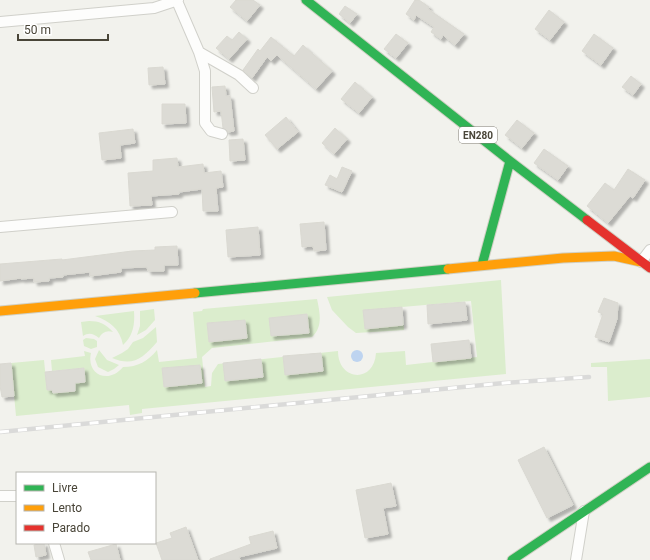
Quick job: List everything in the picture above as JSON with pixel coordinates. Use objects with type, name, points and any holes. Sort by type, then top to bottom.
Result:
[{"type":"main road","name":"EN280","points":[[306,0],[510,161],[650,268]]},
{"type":"main road","points":[[482,265],[510,161]]},
{"type":"main road","points":[[0,311],[563,258],[614,256],[641,262]]},
{"type":"main road","points":[[512,560],[650,467]]},
{"type":"street","points":[[0,22],[154,8],[178,0],[199,52],[206,75],[205,123],[211,131],[222,134]]},
{"type":"street","points":[[199,52],[239,75],[253,88]]},
{"type":"street","points":[[0,227],[172,212]]},
{"type":"street","points":[[641,262],[650,250]]},
{"type":"street","points":[[0,496],[16,496]]},
{"type":"street","points":[[576,560],[584,512]]},
{"type":"street","points":[[54,544],[58,560]]},
{"type":"green space","points":[[501,280],[506,374],[142,409],[142,413],[130,415],[129,405],[16,416],[11,363],[44,360],[47,390],[52,390],[53,393],[75,391],[75,383],[85,382],[84,368],[52,371],[51,360],[85,356],[84,351],[91,353],[90,360],[95,371],[100,375],[105,376],[117,372],[123,367],[142,363],[157,350],[159,362],[197,358],[193,312],[202,311],[203,309],[317,299],[320,315],[318,329],[312,337],[212,348],[202,357],[205,387],[211,386],[212,373],[218,364],[338,351],[340,361],[344,368],[349,373],[356,375],[363,374],[369,370],[374,363],[376,353],[405,351],[406,365],[477,357],[471,301],[402,307],[404,330],[356,333],[348,327],[332,310],[327,297]]},
{"type":"green space","points":[[154,309],[155,320],[146,330],[137,335],[140,326],[140,311]]},
{"type":"green space","points":[[134,311],[133,330],[123,345],[122,339],[114,326],[95,316]]},
{"type":"green space","points":[[89,321],[102,324],[113,332],[105,332],[99,338],[91,334],[83,336],[81,322]]},
{"type":"green space","points":[[156,327],[157,342],[147,353],[137,359],[126,362],[112,358],[128,349],[133,342],[143,338]]},
{"type":"green space","points":[[86,338],[97,341],[97,347],[91,349],[84,346],[83,340]]},
{"type":"green space","points":[[99,350],[107,360],[119,365],[108,372],[98,367],[95,359]]},
{"type":"green space","points":[[650,359],[650,397],[608,401],[607,367],[591,367],[591,363]]},
{"type":"water","points":[[359,350],[362,351],[362,361],[355,362],[352,361],[351,354],[352,351]]},
{"type":"building","points":[[236,0],[253,0],[260,5],[247,21],[230,7]]},
{"type":"building","points":[[415,0],[419,0],[429,7],[428,9],[464,34],[455,45],[443,35],[441,39],[431,32],[434,27],[416,15],[414,20],[406,14]]},
{"type":"building","points":[[345,6],[357,14],[350,23],[339,14]]},
{"type":"building","points":[[549,10],[564,22],[550,40],[535,29]]},
{"type":"building","points":[[239,32],[247,39],[229,59],[216,48],[227,36],[232,40]]},
{"type":"building","points":[[396,34],[408,43],[396,58],[384,49]]},
{"type":"building","points":[[594,34],[613,48],[601,65],[582,51]]},
{"type":"building","points":[[271,37],[294,56],[303,45],[332,71],[316,89],[277,55],[271,61],[267,57],[252,78],[243,70],[258,49],[260,51]]},
{"type":"building","points":[[163,67],[165,84],[149,85],[148,68]]},
{"type":"building","points":[[631,76],[641,84],[633,95],[622,87]]},
{"type":"building","points":[[355,82],[372,97],[359,113],[341,99]]},
{"type":"building","points":[[225,86],[226,96],[230,96],[234,131],[228,132],[223,128],[221,111],[214,112],[212,87]]},
{"type":"building","points":[[162,104],[185,104],[186,123],[162,124]]},
{"type":"building","points":[[286,117],[298,132],[277,149],[265,135]]},
{"type":"building","points":[[517,120],[534,133],[522,148],[505,135]]},
{"type":"building","points":[[335,128],[347,139],[334,154],[322,143]]},
{"type":"building","points":[[133,129],[135,143],[120,145],[121,158],[102,160],[99,133]]},
{"type":"building","points":[[243,139],[245,160],[230,161],[229,140]]},
{"type":"building","points":[[544,149],[568,166],[558,180],[534,163]]},
{"type":"building","points":[[177,158],[178,167],[203,164],[204,173],[221,171],[223,187],[216,188],[218,211],[203,211],[202,189],[179,192],[179,194],[151,196],[152,205],[130,206],[128,173],[153,171],[153,160]]},
{"type":"building","points":[[342,167],[352,171],[342,192],[325,185],[330,175],[337,179]]},
{"type":"building","points":[[628,169],[645,180],[633,198],[630,196],[608,223],[587,206],[605,183],[614,190]]},
{"type":"building","points":[[324,222],[326,250],[314,251],[313,246],[302,247],[300,224]]},
{"type":"building","points":[[258,227],[260,255],[228,257],[226,230]]},
{"type":"building","points":[[177,246],[178,265],[164,265],[164,271],[148,271],[147,267],[121,268],[121,272],[90,276],[90,272],[63,275],[63,277],[49,278],[49,281],[34,282],[34,278],[21,278],[0,281],[0,264],[62,260],[132,251],[155,250],[155,247]]},
{"type":"building","points":[[604,298],[618,303],[617,319],[609,342],[595,337],[603,314],[598,312]]},
{"type":"building","points":[[465,302],[467,320],[428,324],[427,305]]},
{"type":"building","points":[[402,307],[403,325],[365,329],[363,310]]},
{"type":"building","points":[[307,314],[309,333],[271,336],[269,318]]},
{"type":"building","points":[[245,320],[247,338],[209,342],[207,323]]},
{"type":"building","points":[[469,340],[471,358],[433,362],[431,344]]},
{"type":"building","points":[[321,353],[323,371],[285,375],[283,356]]},
{"type":"building","points":[[261,359],[263,377],[225,381],[223,363]]},
{"type":"building","points":[[11,363],[14,396],[2,397],[0,386],[0,364]]},
{"type":"building","points":[[200,365],[202,383],[164,387],[162,368]]},
{"type":"building","points":[[84,368],[85,382],[75,383],[75,391],[53,393],[52,390],[47,390],[45,372]]},
{"type":"building","points":[[544,447],[573,505],[547,518],[518,460]]},
{"type":"building","points":[[391,483],[396,506],[383,508],[388,534],[365,538],[356,490]]},
{"type":"building","points":[[186,527],[198,560],[162,560],[156,543],[172,538],[170,533]]},
{"type":"building","points":[[273,531],[277,548],[239,557],[240,560],[210,560],[251,544],[249,537]]},
{"type":"building","points":[[44,544],[46,555],[36,557],[34,545]]},
{"type":"building","points":[[116,544],[120,560],[91,560],[88,552]]},
{"type":"railway","points":[[0,432],[504,383],[589,377]]},
{"type":"traffic: fast","points":[[306,0],[587,220]]},
{"type":"traffic: fast","points":[[482,265],[510,161]]},
{"type":"traffic: fast","points":[[195,293],[448,269]]},
{"type":"traffic: fast","points":[[512,560],[650,467]]},
{"type":"traffic: slow","points":[[448,269],[563,258],[614,256],[641,262]]},
{"type":"traffic: slow","points":[[0,311],[195,293]]},
{"type":"traffic: jam","points":[[587,220],[650,268]]}]
